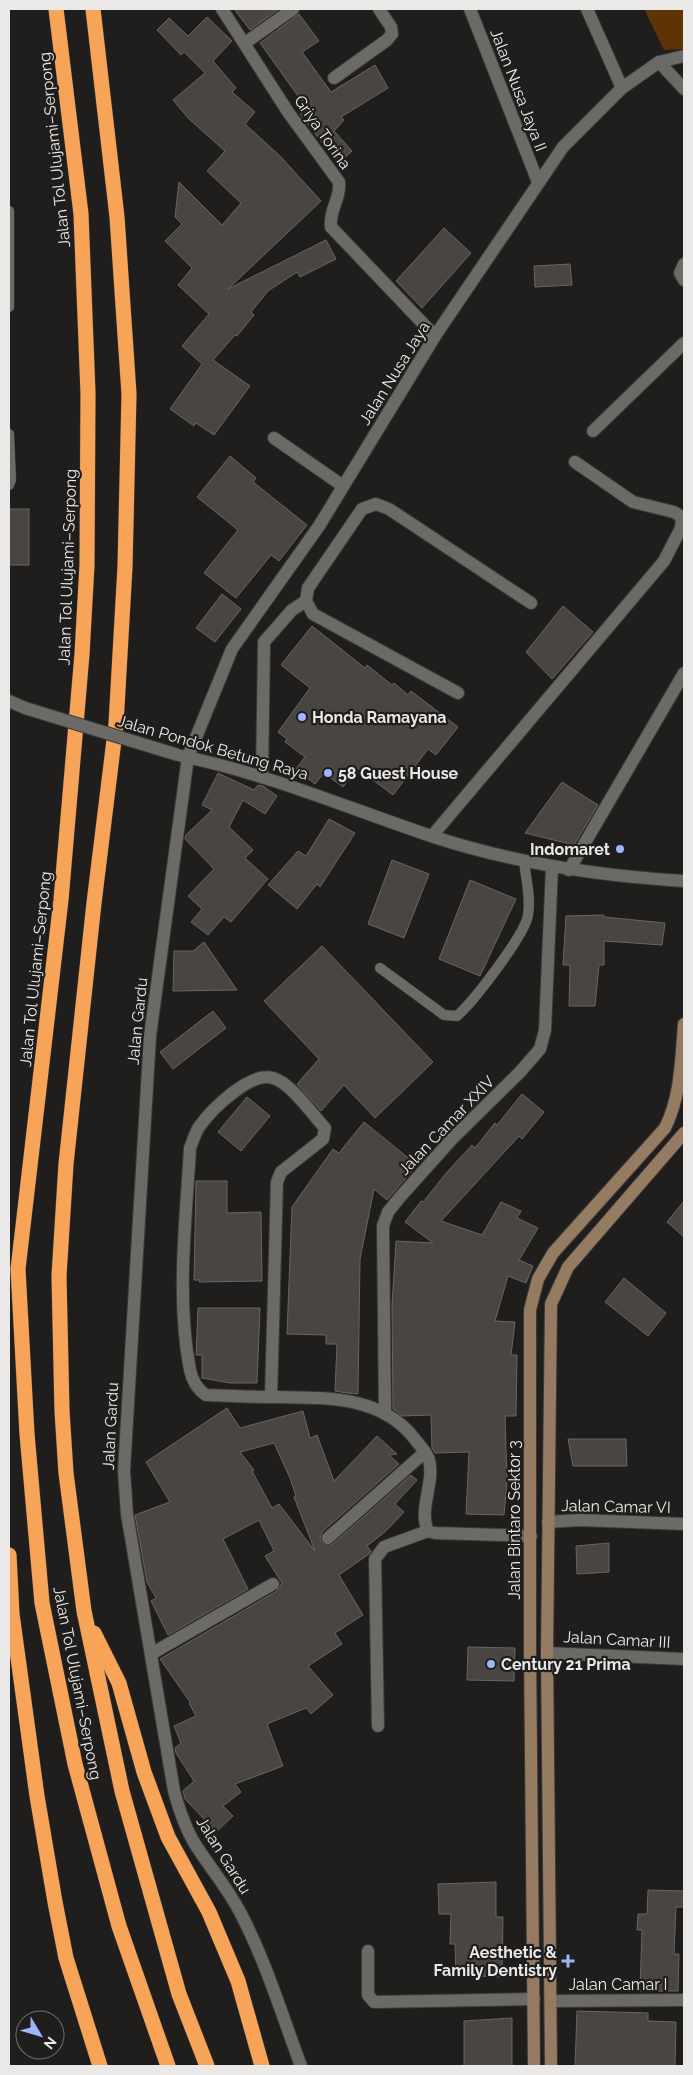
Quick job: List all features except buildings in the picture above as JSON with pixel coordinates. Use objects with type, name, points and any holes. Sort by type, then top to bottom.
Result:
[{"type":"highway","name":"Jalan Tol Ulujami–Serpong","points":[[56,9],[81,214],[88,393],[87,565],[82,654],[61,900],[18,1269],[27,1434],[42,1603],[75,1764],[114,1907],[168,2066]]},
{"type":"highway","name":"Jalan Tol Ulujami–Serpong","points":[[93,9],[117,218],[129,394],[125,567],[116,724],[94,903],[66,1164],[59,1276],[66,1473],[84,1611],[122,1791],[179,1994],[207,2066]]},
{"type":"highway","points":[[9,1316],[18,1269]]},
{"type":"highway","points":[[9,1555],[12,1614],[37,1796],[55,1902],[66,1958],[100,2066]]},
{"type":"highway","points":[[84,1611],[118,1683],[144,1772],[165,1830],[209,1912],[238,1981],[262,2066]]},
{"type":"main road","name":"Jalan Bintaro Sektor 3","points":[[534,2066],[530,1650],[530,1310],[538,1279],[553,1253],[665,1128],[674,1112],[678,1094],[684,1024]]},
{"type":"main road","name":"Jalan Bintaro Sektor 3","points":[[551,2066],[548,1522],[551,1304],[568,1267],[684,1133]]},
{"type":"street","name":"Griya Torina","points":[[222,9],[245,42],[288,112],[339,182],[340,191],[330,215],[331,227],[435,336]]},
{"type":"street","points":[[245,42],[293,9]]},
{"type":"street","points":[[334,78],[392,34],[391,27],[379,9]]},
{"type":"street","name":"Jalan Nusa Jaya II","points":[[470,9],[538,182]]},
{"type":"street","points":[[586,9],[622,88]]},
{"type":"street","name":"Jalan Nusa Jaya","points":[[183,756],[232,649],[318,526],[435,336],[563,147],[622,88],[659,62],[684,56]]},
{"type":"street","points":[[659,62],[684,89]]},
{"type":"street","points":[[684,264],[680,273],[684,280]]},
{"type":"street","points":[[593,431],[684,343]]},
{"type":"street","points":[[274,438],[343,486]]},
{"type":"street","points":[[432,836],[664,561],[681,528],[683,517],[674,512],[633,502],[575,462]]},
{"type":"street","points":[[458,693],[313,614],[306,601],[308,588],[362,509],[376,504],[389,509],[531,603]]},
{"type":"street","points":[[262,777],[264,642],[292,610],[306,601]]},
{"type":"street","points":[[569,870],[684,673]]},
{"type":"street","name":"Jalan Pondok Betung Raya","points":[[9,701],[25,708],[183,756],[262,777],[432,836],[524,861],[569,870],[628,878],[684,881]]},
{"type":"street","name":"Jalan Gardu","points":[[183,756],[150,1036],[138,1199],[124,1472],[126,1514],[174,1791],[182,1818],[194,1843],[223,1882],[241,1914],[268,1975],[301,2066]]},
{"type":"street","name":"Jalan Camar XXIV","points":[[385,1412],[383,1226],[388,1212],[400,1197],[452,1139],[520,1072],[540,1049],[545,1030],[552,867]]},
{"type":"street","points":[[271,1397],[277,1182],[281,1172],[323,1139],[326,1133],[325,1128],[287,1086],[273,1078],[263,1077],[232,1092],[198,1128],[190,1148],[183,1293],[190,1372],[202,1392],[206,1395],[271,1397],[334,1398],[385,1412],[403,1424],[429,1460],[430,1476],[424,1522],[428,1531]]},
{"type":"street","points":[[328,1538],[425,1452]]},
{"type":"street","name":"Jalan Camar VI","points":[[548,1522],[580,1520],[684,1524]]},
{"type":"street","points":[[378,1726],[375,1559],[384,1547],[428,1531],[436,1533],[531,1536]]},
{"type":"street","points":[[150,1654],[272,1584]]},
{"type":"street","name":"Jalan Camar III","points":[[548,1653],[684,1659]]},
{"type":"street","points":[[368,1951],[368,1995],[374,2002],[534,1999]]},
{"type":"street","name":"Jalan Camar I","points":[[552,2001],[684,2000]]},
{"type":"lane","points":[[9,211],[9,307]]},
{"type":"lane","points":[[9,434],[11,480],[9,485]]},
{"type":"lane","points":[[380,968],[444,1015],[457,1016],[472,1002],[524,928],[529,904],[524,861]]},
{"type":"shaded area","points":[[644,9],[684,9],[684,49],[664,50]]},
{"type":"place","name":"Honda Ramayana","points":[[302,717]]},
{"type":"place","name":"58 Guest House","points":[[328,773]]},
{"type":"place","name":"Indomaret","points":[[620,849]]},
{"type":"place","name":"Century 21 Prima","points":[[491,1664]]},
{"type":"place","name":"Aesthetic & Family Dentistry","points":[[568,1961]]}]
